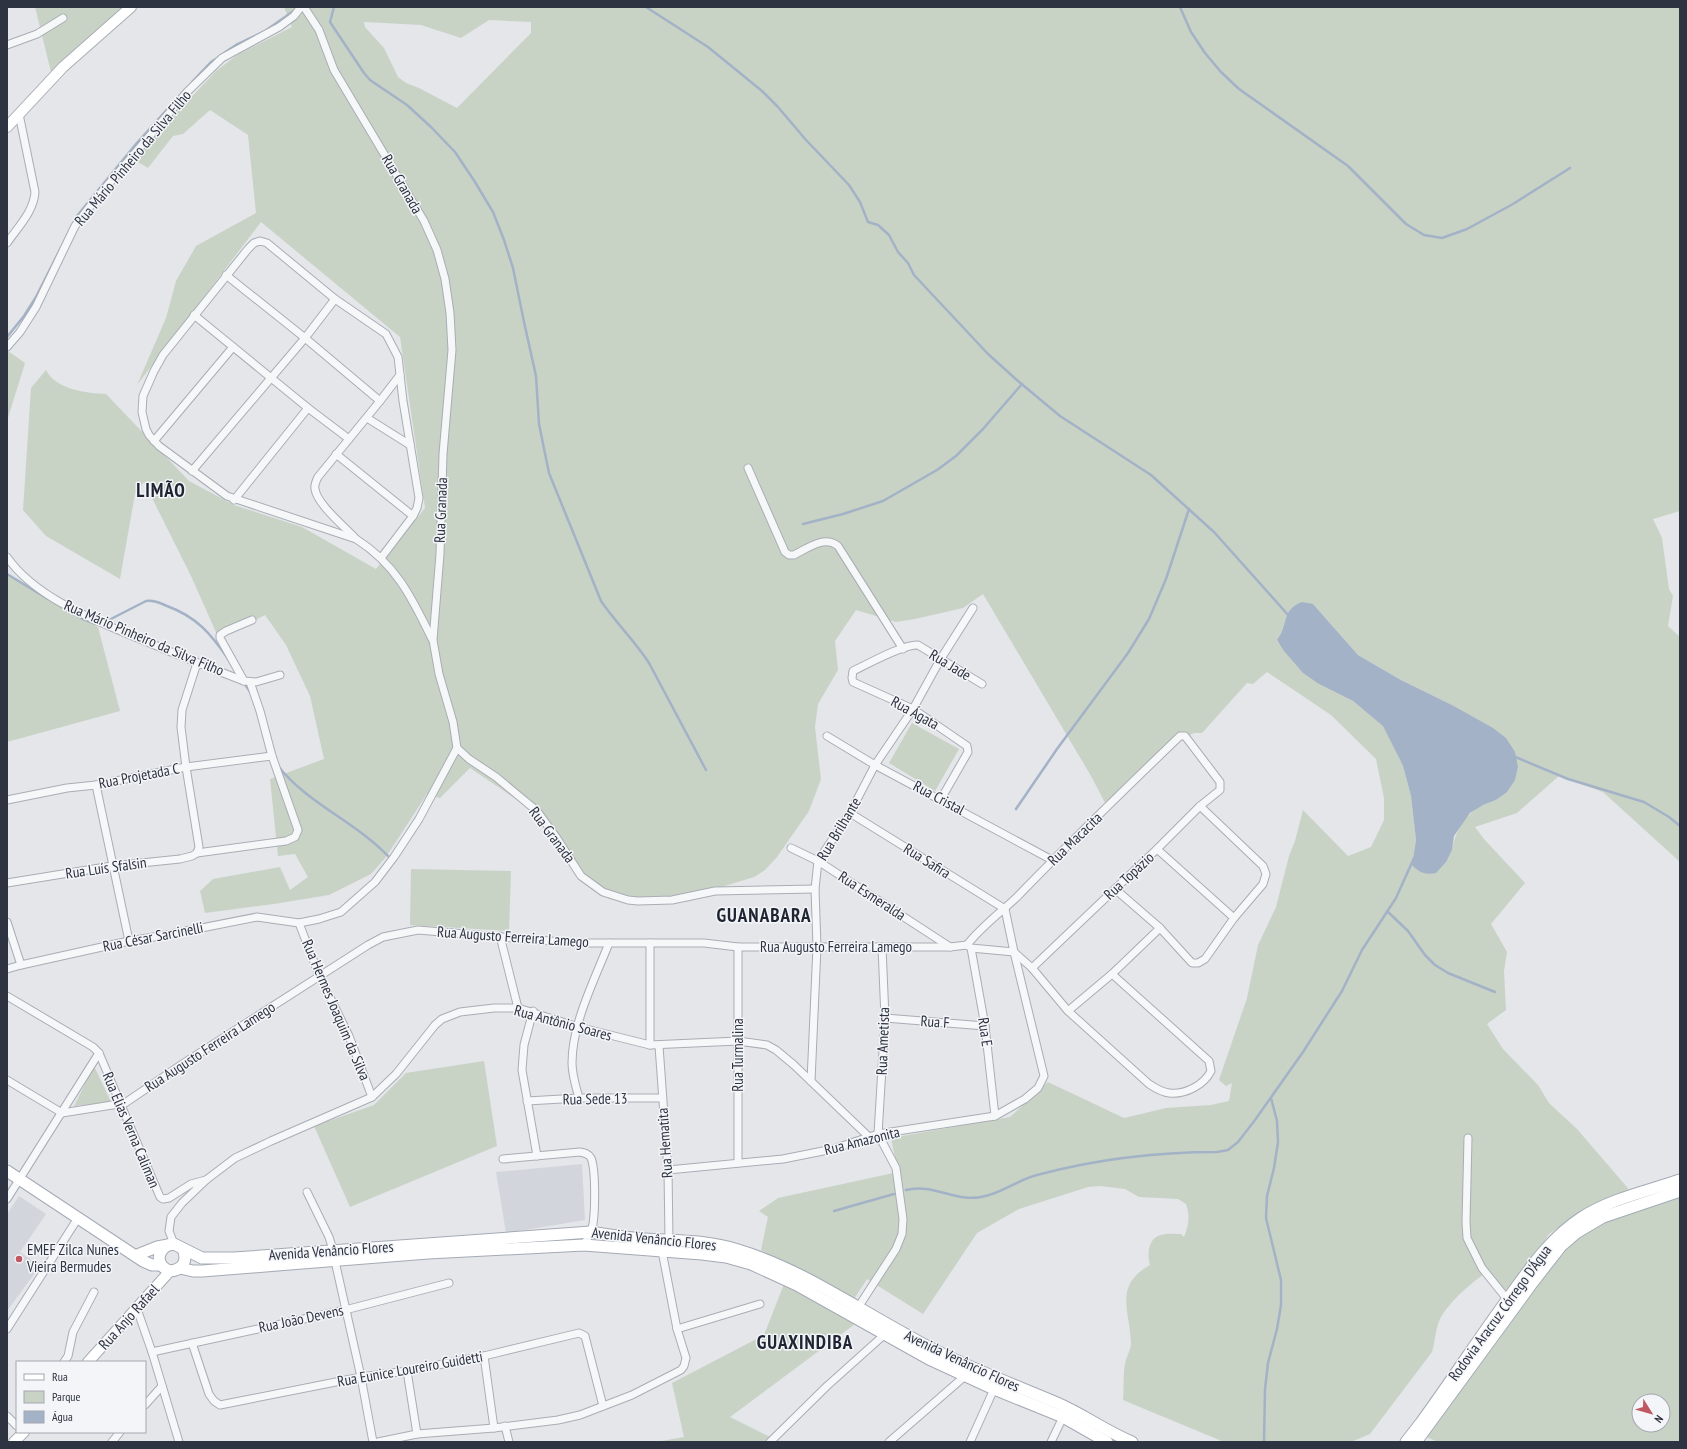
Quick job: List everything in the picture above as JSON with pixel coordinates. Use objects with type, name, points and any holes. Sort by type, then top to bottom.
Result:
[{"type":"main road","name":"Avenida Venâncio Flores","points":[[7,1170],[120,1246],[148,1263],[186,1270],[202,1271],[334,1256],[591,1232],[618,1236],[707,1244],[728,1248],[761,1257],[799,1275],[859,1306],[905,1335],[992,1377],[1072,1410],[1118,1436],[1132,1442]]},
{"type":"main road","name":"Rodovia Aracruz Córrego D'Água","points":[[1406,1442],[1428,1414],[1507,1299],[1542,1252],[1566,1229],[1583,1217],[1615,1202],[1680,1180]]},
{"type":"main road","name":"Rodovia Aracruz Córrego D'Água","points":[[1416,1442],[1561,1246],[1576,1233],[1602,1217],[1680,1191]]},
{"type":"main road","name":"Avenida Venâncio Flores","points":[[175,1246],[198,1257],[207,1259],[334,1256],[584,1245],[726,1257],[751,1264],[797,1285],[884,1335],[965,1376],[1063,1416],[1107,1442]]},
{"type":"main road","points":[[137,1255],[175,1246]]},
{"type":"main road","points":[[175,1246],[185,1259],[170,1268],[159,1259],[159,1253],[163,1248],[175,1246]]},
{"type":"street","points":[[7,127],[64,67],[131,7]]},
{"type":"street","name":"Rua Mário Pinheiro da Silva Filho","points":[[7,347],[20,332],[36,307],[75,226],[95,200],[187,92],[222,58],[279,28],[289,21],[301,7]]},
{"type":"street","name":"Rua Granada","points":[[304,7],[319,30],[334,70],[424,221],[437,250],[444,279],[450,313],[452,350],[443,454],[440,554],[433,640],[439,674],[453,722],[457,748],[469,759],[496,777],[537,811],[549,826],[581,876],[599,890],[612,896],[638,901],[672,900],[715,891],[815,889]]},
{"type":"street","points":[[7,45],[37,34],[63,18]]},
{"type":"street","points":[[7,243],[29,212],[34,200],[35,192],[19,114]]},
{"type":"street","points":[[356,539],[234,500],[220,492],[192,471],[154,441],[149,435],[142,412],[144,396],[154,371],[163,355],[226,275],[251,246],[260,241],[264,241],[335,299],[386,334],[398,357],[410,445],[419,490],[418,504],[412,516],[381,558]]},
{"type":"street","points":[[226,275],[305,338],[380,401]]},
{"type":"street","points":[[192,471],[305,338],[335,299]]},
{"type":"street","points":[[194,315],[272,377],[308,408],[349,439]]},
{"type":"street","points":[[154,441],[233,347]]},
{"type":"street","points":[[400,375],[367,418],[318,477],[314,488],[319,501],[356,539],[381,558],[399,577],[412,598],[433,640]]},
{"type":"street","points":[[234,500],[308,408]]},
{"type":"street","points":[[367,418],[410,445]]},
{"type":"street","points":[[336,454],[412,516]]},
{"type":"street","points":[[748,468],[784,552],[789,556],[794,555],[824,540],[838,546],[903,649]]},
{"type":"street","name":"Rua Mário Pinheiro da Silva Filho","points":[[7,557],[16,570],[36,587],[60,602],[117,630],[247,682]]},
{"type":"street","name":"Rua Brilhante","points":[[811,1081],[817,947],[815,889],[818,861],[850,813],[876,765],[913,709],[940,660],[973,608]]},
{"type":"street","points":[[252,620],[222,633],[220,638],[247,682],[260,711],[272,756]]},
{"type":"street","name":"Rua Jade","points":[[903,649],[912,644],[918,645],[940,660],[982,684]]},
{"type":"street","name":"Rua Ágata","points":[[903,649],[890,653],[853,671],[853,682],[913,709],[967,746],[968,752],[941,799]]},
{"type":"street","points":[[197,663],[181,719],[186,767],[198,850]]},
{"type":"street","points":[[247,682],[280,675]]},
{"type":"street","name":"Rua Cristal","points":[[826,736],[876,765],[1052,860]]},
{"type":"street","name":"Rua Macacita","points":[[969,946],[976,932],[1005,908],[1052,860],[1180,736],[1185,736]]},
{"type":"street","name":"Rua Topázio","points":[[1032,968],[1200,806],[1220,790],[1220,782],[1185,736]]},
{"type":"street","name":"Rua César Sarcinelli","points":[[7,969],[129,941],[256,917],[300,923],[341,912],[375,882],[394,858],[420,819],[457,748]]},
{"type":"street","name":"Rua Projetada C","points":[[7,800],[67,788],[96,785],[186,767],[272,756]]},
{"type":"street","name":"Rua Luís Sfalsin","points":[[7,883],[112,866],[180,859],[192,856],[198,850],[286,841],[295,837],[298,830],[272,756]]},
{"type":"street","points":[[96,785],[129,941]]},
{"type":"street","points":[[1115,889],[1160,928],[1192,963],[1198,963],[1205,959],[1234,918],[1263,884],[1266,874],[1263,866],[1200,806]]},
{"type":"street","name":"Rua Safira","points":[[850,813],[1005,908]]},
{"type":"street","name":"Rua Esmeralda","points":[[791,848],[818,861],[950,947]]},
{"type":"street","points":[[1157,849],[1234,918]]},
{"type":"street","points":[[1005,908],[1014,952],[1032,968],[1068,1011],[1149,1084],[1157,1089],[1170,1093],[1192,1088],[1204,1081],[1212,1071],[1209,1061],[1112,974]]},
{"type":"street","points":[[7,922],[22,965]]},
{"type":"street","name":"Rua Hermes Joaquim da Silva","points":[[300,923],[320,975],[349,1036],[372,1097]]},
{"type":"street","points":[[1068,1011],[1112,974],[1160,928]]},
{"type":"street","name":"Rua Augusto Ferreira Lamego","points":[[62,1113],[121,1105],[320,975],[368,945],[383,937],[394,934],[418,930],[574,943],[704,943],[738,947],[969,946],[1014,952]]},
{"type":"street","points":[[500,936],[518,1008]]},
{"type":"street","points":[[579,1098],[574,1082],[572,1051],[578,1027],[609,943]]},
{"type":"street","points":[[650,943],[650,1045]]},
{"type":"street","name":"Rua E","points":[[969,946],[985,1026],[995,1116]]},
{"type":"street","name":"Rua Turmalina","points":[[738,947],[738,1163]]},
{"type":"street","name":"Rua Ametista","points":[[878,1134],[885,1018],[882,947]]},
{"type":"street","name":"Rua Amazonita","points":[[668,1170],[760,1162],[806,1155],[833,1149],[868,1136],[995,1116],[1025,1099],[1038,1088],[1044,1076],[1014,952]]},
{"type":"street","points":[[7,996],[93,1047],[99,1053],[7,1199]]},
{"type":"street","name":"Rua Antônio Soares","points":[[175,1246],[169,1231],[171,1217],[182,1203],[206,1180],[235,1158],[372,1097],[396,1074],[428,1033],[442,1019],[460,1012],[494,1008],[518,1008],[533,1011],[578,1027],[659,1046],[738,1041],[770,1046],[811,1081],[868,1136]]},
{"type":"street","points":[[533,1011],[522,1057],[522,1070],[537,1156]]},
{"type":"street","name":"Rua F","points":[[885,1018],[985,1026]]},
{"type":"street","name":"Rua Hematita","points":[[659,1046],[668,1170],[670,1240]]},
{"type":"street","name":"Rua Elias Verna Caliman","points":[[99,1053],[158,1192],[163,1199],[169,1198]]},
{"type":"street","points":[[7,1080],[62,1113]]},
{"type":"street","name":"Rua Sede 13","points":[[528,1101],[579,1098],[662,1098]]},
{"type":"street","points":[[859,1306],[885,1268],[896,1249],[902,1234],[902,1206],[896,1168],[878,1134]]},
{"type":"street","points":[[1468,1138],[1467,1238],[1482,1268],[1507,1299]]},
{"type":"street","points":[[504,1159],[580,1152],[589,1155],[593,1170],[594,1217],[591,1232],[584,1245]]},
{"type":"street","name":"Rua Antônio Soares","points":[[169,1198],[191,1184],[206,1180]]},
{"type":"street","points":[[307,1192],[329,1237],[361,1377],[373,1442]]},
{"type":"street","points":[[7,1329],[78,1218]]},
{"type":"street","points":[[378,1442],[417,1434],[494,1428],[558,1420],[580,1415],[654,1385],[681,1370],[684,1366],[686,1358],[677,1329],[662,1251]]},
{"type":"street","name":"Rua Anjo Rafael","points":[[89,1361],[137,1308],[170,1268]]},
{"type":"street","name":"Rua João Devens","points":[[152,1352],[345,1310],[449,1283]]},
{"type":"street","points":[[65,1361],[68,1356],[73,1332],[94,1292]]},
{"type":"street","points":[[677,1329],[760,1304]]},
{"type":"street","points":[[137,1308],[179,1442]]},
{"type":"street","name":"Rua Eunice Loureiro Guidetti","points":[[192,1343],[209,1394],[214,1401],[220,1405],[232,1404],[361,1377],[407,1371],[484,1356],[576,1333],[582,1333],[586,1336],[603,1406]]},
{"type":"street","points":[[770,1442],[827,1386],[884,1335]]},
{"type":"street","points":[[484,1356],[494,1428]]},
{"type":"street","points":[[407,1371],[417,1434]]},
{"type":"street","points":[[889,1442],[965,1376]]},
{"type":"street","points":[[146,1403],[162,1386]]},
{"type":"street","points":[[970,1442],[994,1389]]},
{"type":"street","points":[[7,1416],[16,1425]]},
{"type":"street","points":[[1051,1442],[1063,1416]]},
{"type":"street","points":[[505,1426],[509,1442]]},
{"type":"street","points":[[14,1442],[21,1433]]},
{"type":"street","points":[[112,1442],[119,1433]]},
{"type":"shaded area","points":[[582,1164],[585,1220],[506,1233],[496,1172]]},
{"type":"shaded area","name":"EMEF Zilca Nunes Vieira Bermudes","points":[[19,1196],[46,1214],[20,1252],[40,1266],[7,1311],[7,1214]]},
{"type":"green space","points":[[35,7],[126,7],[52,76]]},
{"type":"green space","points":[[284,7],[1680,7],[1680,511],[1653,519],[1662,538],[1669,589],[1673,596],[1668,626],[1680,637],[1680,862],[1603,792],[1559,776],[1517,813],[1475,827],[1484,839],[1525,883],[1491,924],[1507,952],[1504,971],[1506,1010],[1487,1024],[1503,1049],[1538,1085],[1549,1103],[1577,1129],[1631,1193],[1589,1207],[1549,1234],[1523,1275],[1505,1299],[1484,1274],[1466,1288],[1448,1307],[1440,1319],[1437,1326],[1432,1352],[1370,1434],[1351,1442],[1224,1442],[1123,1400],[1124,1368],[1131,1343],[1126,1300],[1127,1290],[1131,1281],[1150,1265],[1149,1251],[1153,1239],[1166,1234],[1181,1234],[1184,1237],[1188,1224],[1188,1213],[1186,1204],[1178,1199],[1139,1197],[1125,1189],[1100,1186],[1088,1187],[1019,1209],[977,1233],[923,1314],[867,1279],[854,1299],[761,1250],[768,1217],[759,1211],[778,1198],[898,1172],[891,1138],[1010,1117],[1048,1082],[1124,1118],[1166,1108],[1211,1105],[1229,1101],[1232,1083],[1226,1086],[1219,1080],[1247,998],[1258,945],[1276,907],[1303,810],[1348,856],[1371,847],[1384,820],[1384,798],[1376,759],[1331,715],[1267,672],[1253,684],[1247,683],[1202,733],[1194,733],[1182,739],[1109,810],[1091,776],[983,594],[963,608],[896,622],[856,610],[835,641],[838,670],[818,704],[815,727],[821,779],[809,811],[777,857],[765,870],[754,877],[682,899],[639,901],[609,899],[579,873],[541,816],[470,768],[440,798],[427,794],[386,857],[371,874],[329,895],[205,913],[200,891],[213,879],[280,867],[290,890],[308,877],[295,854],[278,856],[270,779],[324,759],[310,696],[286,645],[265,615],[219,639],[191,576],[144,482],[135,494],[120,579],[46,536],[23,510],[31,388],[46,370],[51,377],[64,386],[90,393],[106,394],[189,481],[234,505],[302,527],[376,569],[425,508],[400,337],[261,222],[137,385],[166,318],[176,281],[196,246],[256,213],[248,135],[210,110],[183,134],[173,136],[148,168],[133,159],[216,71],[237,55],[292,27]],"holes":[[[489,20],[531,22],[531,33],[457,108],[419,88],[406,83],[398,77],[384,48],[365,27],[364,22],[421,25],[461,38]],[[1313,604],[1358,655],[1401,680],[1452,705],[1477,720],[1518,767],[1515,777],[1508,790],[1496,800],[1476,809],[1462,824],[1458,830],[1452,850],[1412,865],[1416,840],[1411,796],[1403,766],[1383,725],[1353,701],[1319,684],[1277,641],[1288,613]]]},
{"type":"green space","points":[[8,351],[25,363],[7,421],[7,353]]},
{"type":"green space","points":[[7,574],[98,627],[120,711],[7,742]]},
{"type":"green space","points":[[912,723],[959,749],[935,791],[889,763]]},
{"type":"green space","points":[[411,869],[511,871],[509,931],[410,925]]},
{"type":"green space","points":[[484,1061],[497,1146],[350,1207],[314,1126],[374,1105],[406,1073]]},
{"type":"green space","points":[[94,1066],[111,1102],[74,1106]]},
{"type":"green space","points":[[1680,1192],[1680,1442],[1438,1442],[1422,1435],[1547,1266],[1590,1226]]},
{"type":"green space","points":[[784,1284],[855,1324],[730,1417],[776,1440],[760,1442],[656,1442],[684,1437],[672,1383],[764,1335]]},
{"type":"water","points":[[1302,602],[1313,604],[1358,655],[1401,680],[1452,705],[1493,728],[1506,738],[1515,752],[1518,767],[1515,780],[1507,792],[1496,800],[1483,805],[1470,813],[1454,836],[1452,850],[1446,862],[1436,873],[1423,873],[1412,865],[1416,840],[1411,796],[1403,766],[1383,726],[1353,701],[1319,684],[1303,673],[1284,651],[1277,640],[1291,609],[1295,605]]},
{"type":"waterway","points":[[334,7],[330,22],[364,73],[370,80],[407,105],[455,152],[493,212],[513,268],[536,376],[539,424],[549,473],[601,601],[649,663],[706,770]]},
{"type":"waterway","points":[[646,7],[708,47],[762,91],[849,185],[860,202],[868,222],[878,225],[889,235],[898,252],[908,263],[914,275],[988,354],[1060,416],[1151,475],[1214,532],[1289,616]]},
{"type":"waterway","points":[[1180,7],[1191,32],[1205,53],[1221,72],[1239,89],[1348,166],[1406,224],[1424,235],[1442,238],[1467,229],[1513,204],[1570,168]]},
{"type":"waterway","points":[[224,53],[236,45],[265,31],[295,10]]},
{"type":"waterway","points":[[192,82],[211,62],[219,57]]},
{"type":"waterway","points":[[7,337],[24,316],[36,297],[77,216],[136,144],[172,104]]},
{"type":"waterway","points":[[803,524],[843,514],[883,501],[937,470],[956,456],[983,429],[1022,384]]},
{"type":"waterway","points":[[1016,809],[1057,749],[1128,653],[1149,619],[1166,579],[1189,509]]},
{"type":"waterway","points":[[7,574],[48,599]]},
{"type":"waterway","points":[[105,622],[146,601],[157,602],[178,610],[195,621],[216,642],[229,660]]},
{"type":"waterway","points":[[66,610],[96,624]]},
{"type":"waterway","points":[[244,683],[251,693]]},
{"type":"waterway","points":[[1513,756],[1568,779],[1644,802],[1669,817],[1680,826]]},
{"type":"waterway","points":[[278,766],[303,791],[362,833],[389,857]]},
{"type":"waterway","points":[[906,1190],[916,1188],[935,1190],[962,1197],[981,1197],[995,1193],[1030,1177],[1059,1169],[1149,1155],[1217,1152],[1228,1150],[1238,1142],[1255,1120],[1303,1052],[1342,991],[1362,950],[1396,898],[1414,858]]},
{"type":"waterway","points":[[1387,911],[1408,931],[1425,955],[1435,965],[1448,973],[1495,992]]},
{"type":"waterway","points":[[1264,1442],[1265,1389],[1268,1363],[1277,1329],[1281,1305],[1281,1280],[1266,1218],[1267,1196],[1274,1168],[1278,1142],[1277,1121],[1271,1098]]},
{"type":"waterway","points":[[834,1211],[894,1194]]},
{"type":"place","name":"EMEF Zilca Nunes Vieira Bermudes","points":[[19,1259]]},
{"type":"district","name":"LIMÃO","points":[[161,490]]},
{"type":"district","name":"GUANABARA","points":[[764,915]]},
{"type":"district","name":"GUAXINDIBA","points":[[805,1342]]}]
